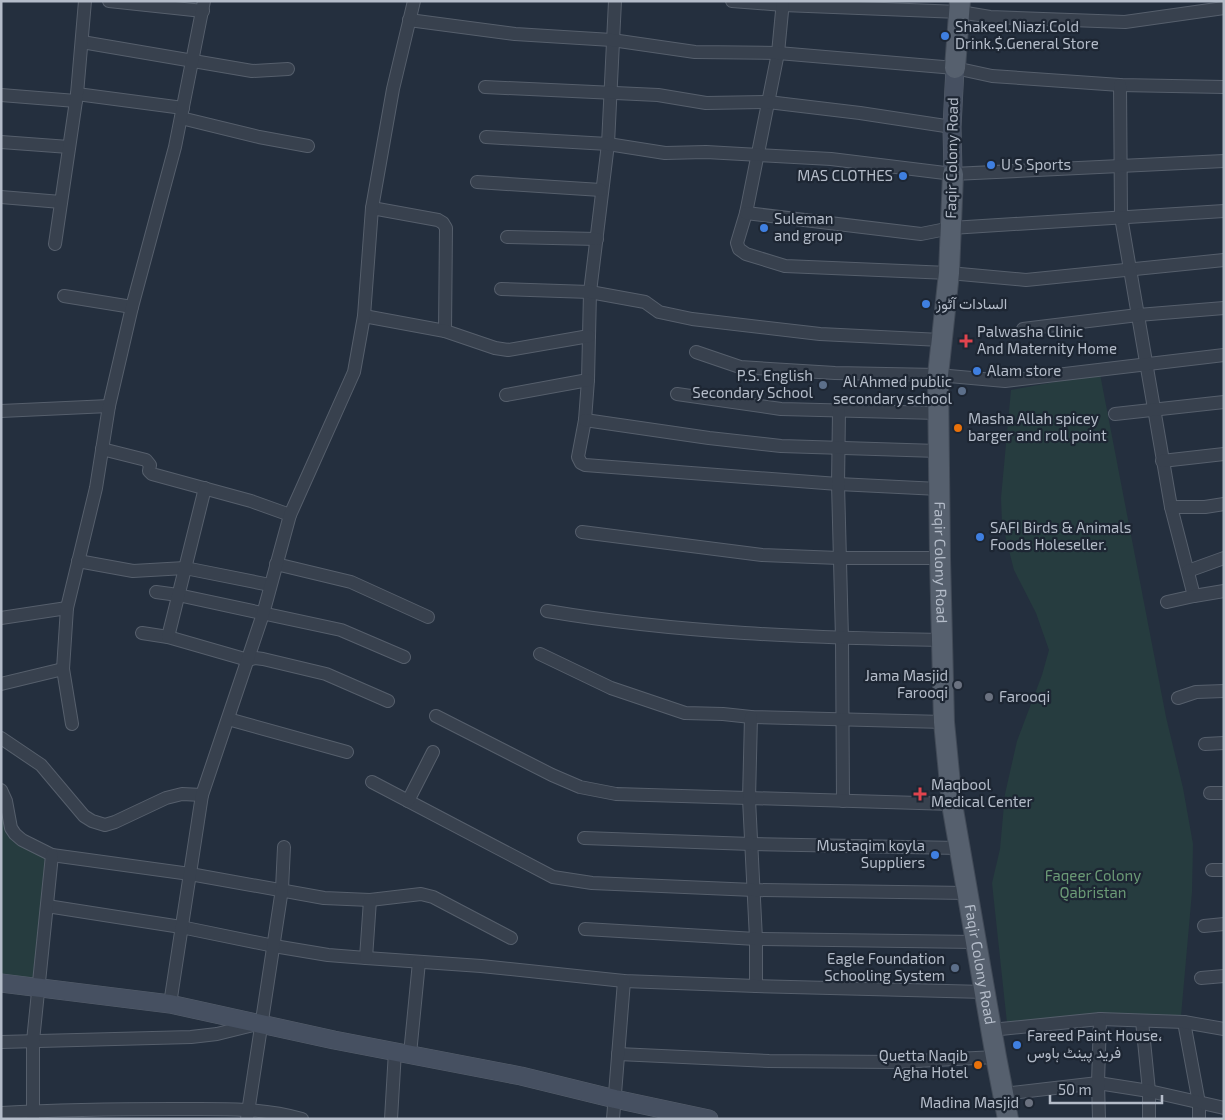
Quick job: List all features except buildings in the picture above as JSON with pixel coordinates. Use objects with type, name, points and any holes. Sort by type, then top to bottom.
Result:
[{"type":"main road","name":"Faqir Colony Road","points":[[960,6],[952,127],[953,174],[949,273],[938,375],[938,489],[944,722],[952,804],[959,848],[1008,1119]]},
{"type":"main road","points":[[1,983],[170,1004],[521,1076],[709,1119]]},
{"type":"street","points":[[55,244],[77,98],[85,1]]},
{"type":"street","points":[[72,724],[63,669],[67,608],[96,488],[109,406],[132,307],[175,147],[203,6],[109,1]]},
{"type":"street","points":[[170,1004],[202,794],[263,614],[290,516],[354,372],[364,316],[372,208],[393,89],[414,1]]},
{"type":"street","points":[[615,1],[608,144],[590,292],[588,380],[585,420],[578,457],[581,463],[585,465],[838,484],[938,489]]},
{"type":"street","points":[[732,1],[960,6],[990,17],[1125,22],[1224,8]]},
{"type":"street","points":[[783,3],[778,54],[746,213],[737,243],[739,249],[746,254],[785,266],[949,273],[976,277],[1026,280],[1224,260]]},
{"type":"street","points":[[409,20],[515,34],[612,40],[695,52],[778,54],[955,68],[992,76],[1120,85],[1224,87]]},
{"type":"street","points":[[82,42],[252,71],[288,69]]},
{"type":"street","points":[[1120,85],[1121,217],[1162,461],[1171,507],[1194,596]]},
{"type":"street","points":[[485,88],[658,95],[706,103],[768,102],[952,127]]},
{"type":"street","points":[[1,95],[77,98],[182,113],[259,137],[308,146]]},
{"type":"street","points":[[486,137],[608,144],[665,153],[706,152],[831,159],[953,174],[1224,161]]},
{"type":"street","points":[[1,142],[69,147]]},
{"type":"street","points":[[477,182],[601,190]]},
{"type":"street","points":[[1,197],[61,202]]},
{"type":"street","points":[[372,208],[438,220],[446,228],[445,331]]},
{"type":"street","points":[[746,213],[921,234],[951,228],[1224,211]]},
{"type":"street","points":[[507,237],[597,239]]},
{"type":"street","points":[[501,289],[590,292],[645,302],[659,312],[692,319],[820,334],[941,340]]},
{"type":"street","points":[[64,296],[132,307]]},
{"type":"street","points":[[1023,330],[1224,308]]},
{"type":"street","points":[[364,316],[445,331],[495,348],[508,350],[589,336]]},
{"type":"street","points":[[696,352],[740,367],[835,373],[938,375],[1005,381],[1224,355]]},
{"type":"street","points":[[506,395],[588,380]]},
{"type":"street","points":[[677,394],[781,409],[938,413]]},
{"type":"street","points":[[1115,414],[1224,402]]},
{"type":"street","points":[[1,411],[109,406]]},
{"type":"street","points":[[839,411],[838,484],[842,638],[843,801]]},
{"type":"street","points":[[585,420],[709,438],[781,446],[938,451]]},
{"type":"street","points":[[102,449],[146,460],[150,464],[152,474],[251,501],[290,516]]},
{"type":"street","points":[[1162,461],[1224,454]]},
{"type":"street","points":[[168,637],[205,488]]},
{"type":"street","points":[[1171,507],[1205,507],[1224,504]]},
{"type":"street","points":[[582,532],[762,555],[839,558],[940,558]]},
{"type":"street","points":[[1188,571],[1224,558]]},
{"type":"street","points":[[78,561],[133,571],[185,568],[270,585]]},
{"type":"street","points":[[276,564],[352,582],[428,617]]},
{"type":"street","points":[[1167,602],[1224,591]]},
{"type":"street","points":[[156,592],[341,630],[404,657]]},
{"type":"street","points":[[1,618],[67,608]]},
{"type":"street","points":[[547,611],[600,620],[704,630],[842,638],[943,640]]},
{"type":"street","points":[[142,633],[168,637],[248,660],[255,658],[263,659],[326,674],[388,701]]},
{"type":"street","points":[[540,654],[612,688],[685,713],[751,717],[944,722]]},
{"type":"street","points":[[1,684],[63,669]]},
{"type":"street","points":[[1178,698],[1196,692],[1224,691]]},
{"type":"street","points":[[436,716],[552,775],[580,787],[616,794],[952,804]]},
{"type":"street","points":[[751,717],[749,799],[756,939],[756,986]]},
{"type":"street","points":[[228,719],[347,752]]},
{"type":"street","points":[[1,738],[41,765],[84,816],[104,825],[115,822],[166,798],[182,794],[202,794]]},
{"type":"street","points":[[1205,744],[1224,743]]},
{"type":"street","points":[[408,801],[433,752]]},
{"type":"street","points":[[372,782],[552,876],[592,883],[754,890],[967,893]]},
{"type":"street","points":[[1,790],[6,801],[11,828],[15,834],[22,840],[52,855],[190,874],[324,898],[370,900],[421,894],[433,897],[510,938]]},
{"type":"street","points":[[1210,793],[1224,793]]},
{"type":"street","points":[[584,838],[751,844],[959,848]]},
{"type":"street","points":[[248,1114],[282,890],[284,847]]},
{"type":"street","points":[[33,1115],[34,1040],[52,855]]},
{"type":"street","points":[[366,958],[370,900]]},
{"type":"street","points":[[47,906],[182,927],[328,955],[481,966],[624,981],[985,992]]},
{"type":"street","points":[[1204,926],[1224,924]]},
{"type":"street","points":[[585,929],[756,939],[975,942]]},
{"type":"street","points":[[391,1119],[419,962]]},
{"type":"street","points":[[1201,978],[1224,976]]},
{"type":"street","points":[[613,1119],[624,981]]},
{"type":"street","points":[[991,1030],[1100,1018],[1184,1022],[1224,1029]]},
{"type":"street","points":[[1099,1119],[1100,1018]]},
{"type":"street","points":[[1142,1021],[1149,1091],[1149,1119]]},
{"type":"street","points":[[1184,1022],[1199,1103],[1199,1119]]},
{"type":"street","points":[[1,1042],[191,1037],[217,1034],[261,1024]]},
{"type":"street","points":[[618,1054],[769,1061],[896,1062],[996,1057]]},
{"type":"street","points":[[1003,1094],[1098,1083],[1149,1091],[1224,1108]]},
{"type":"street","points":[[1,1113],[33,1115],[286,1114],[302,1119]]},
{"type":"green space","name":"Faqeer Colony Qabristan","points":[[1100,374],[1166,717],[1183,788],[1193,844],[1192,892],[1181,1016],[1097,1013],[1007,1023],[992,883],[1000,849],[1005,794],[1017,741],[1042,675],[1049,650],[1036,613],[1014,570],[1002,523],[1001,498],[1011,390]]},
{"type":"green space","points":[[1,786],[12,828],[54,856],[41,989],[1,985]]},
{"type":"place","name":"Shakeel.Niazi.Cold Drink.$.General Store","points":[[945,36]]},
{"type":"place","name":"U S Sports","points":[[991,165]]},
{"type":"place","name":"MAS CLOTHES","points":[[903,176]]},
{"type":"place","name":"Suleman and group","points":[[764,228]]},
{"type":"place","name":"السادات آٹوز","points":[[926,304]]},
{"type":"place","name":"Palwasha Clinic And Maternity Home","points":[[966,341]]},
{"type":"place","name":"Alam store","points":[[977,371]]},
{"type":"place","name":"P.S. English Secondary School","points":[[823,385]]},
{"type":"place","name":"Al Ahmed public secondary school","points":[[962,391]]},
{"type":"place","name":"Masha Allah spicey barger and roll point","points":[[958,428]]},
{"type":"place","name":"SAFI Birds & Animals Foods Holeseller.","points":[[980,537]]},
{"type":"place","name":"Jama Masjid Farooqi","points":[[958,685]]},
{"type":"place","name":"Farooqi","points":[[989,697]]},
{"type":"place","name":"Maqbool Medical Center","points":[[920,794]]},
{"type":"place","name":"Mustaqim koyla Suppliers","points":[[935,855]]},
{"type":"place","name":"Eagle Foundation Schooling System","points":[[955,968]]},
{"type":"place","name":"Fareed Paint House، فرید پینٹ ہاوس","points":[[1017,1045]]},
{"type":"place","name":"Quetta Naqib Agha Hotel","points":[[978,1065]]},
{"type":"place","name":"Madina Masjid","points":[[1029,1103]]}]
